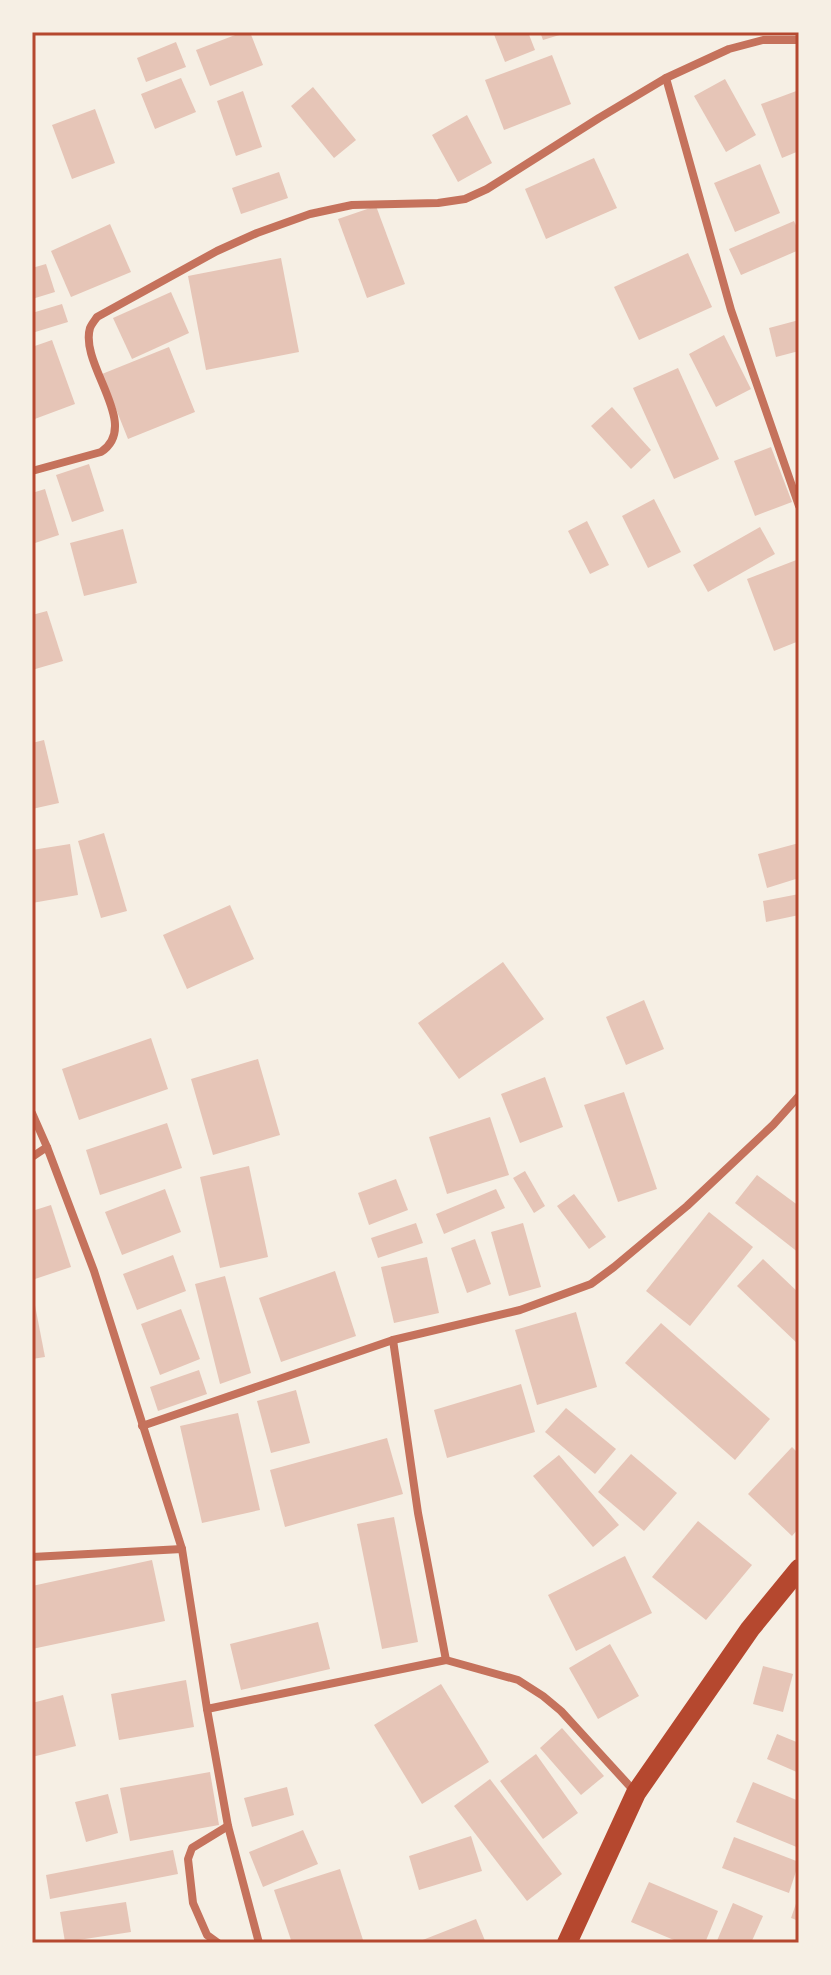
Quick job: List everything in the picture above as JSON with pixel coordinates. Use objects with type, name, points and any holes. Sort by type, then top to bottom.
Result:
[{"type":"main road","points":[[567,1943],[636,1793],[750,1629],[799,1569]]},
{"type":"street","points":[[32,471],[101,452],[110,447],[115,438],[115,419],[89,338],[90,327],[97,317],[217,251],[310,214],[352,205],[438,203],[465,199],[487,189],[666,78],[729,49],[763,40],[799,40]]},
{"type":"street","points":[[666,78],[731,310],[799,506]]},
{"type":"street","points":[[142,1426],[393,1340],[520,1310],[591,1284],[687,1206],[773,1125],[799,1096]]},
{"type":"street","points":[[32,1113],[94,1271],[182,1549],[228,1826],[259,1943]]},
{"type":"street","points":[[32,1157],[47,1147]]},
{"type":"street","points":[[393,1340],[418,1513],[446,1660]]},
{"type":"street","points":[[32,1557],[182,1549]]},
{"type":"street","points":[[207,1709],[446,1660],[518,1680],[543,1696],[561,1711],[636,1793]]},
{"type":"street","points":[[218,1943],[207,1935],[193,1903],[188,1859],[192,1848],[228,1826]]},
{"type":"building","points":[[250,32],[263,65],[210,86],[196,50]]},
{"type":"building","points":[[493,32],[528,32],[535,50],[505,62]]},
{"type":"building","points":[[540,32],[566,32],[566,33],[543,40]]},
{"type":"building","points":[[176,42],[186,67],[146,82],[137,58]]},
{"type":"building","points":[[552,55],[571,104],[504,130],[485,80]]},
{"type":"building","points":[[181,78],[196,112],[155,129],[141,94]]},
{"type":"building","points":[[725,79],[756,135],[726,152],[694,96]]},
{"type":"building","points":[[313,87],[356,140],[334,158],[291,106]]},
{"type":"building","points":[[799,90],[799,151],[782,158],[761,104]]},
{"type":"building","points":[[243,91],[262,147],[236,156],[217,101]]},
{"type":"building","points":[[95,109],[115,163],[72,179],[52,125]]},
{"type":"building","points":[[467,115],[492,163],[458,182],[432,135]]},
{"type":"building","points":[[594,158],[617,208],[546,239],[525,189]]},
{"type":"building","points":[[760,164],[780,213],[735,232],[714,183]]},
{"type":"building","points":[[279,172],[288,198],[241,214],[232,188]]},
{"type":"building","points":[[376,206],[405,284],[367,298],[338,219]]},
{"type":"building","points":[[794,221],[799,232],[799,250],[741,275],[729,249]]},
{"type":"building","points":[[110,224],[131,272],[71,297],[51,251]]},
{"type":"building","points":[[688,253],[712,307],[639,340],[614,287]]},
{"type":"building","points":[[281,258],[299,352],[206,370],[188,276]]},
{"type":"building","points":[[46,264],[55,292],[32,299],[32,268]]},
{"type":"building","points":[[171,292],[189,333],[132,359],[113,318]]},
{"type":"building","points":[[62,304],[68,322],[32,333],[32,313]]},
{"type":"building","points":[[799,320],[799,351],[776,357],[769,328]]},
{"type":"building","points":[[724,335],[751,389],[716,407],[689,354]]},
{"type":"building","points":[[52,340],[75,404],[32,420],[32,347]]},
{"type":"building","points":[[169,347],[195,412],[128,439],[102,374]]},
{"type":"building","points":[[678,368],[719,459],[674,479],[633,388]]},
{"type":"building","points":[[612,407],[651,450],[631,469],[591,426]]},
{"type":"building","points":[[771,447],[792,502],[755,516],[734,461]]},
{"type":"building","points":[[89,464],[104,511],[72,522],[56,475]]},
{"type":"building","points":[[45,489],[59,535],[32,544],[32,493]]},
{"type":"building","points":[[654,499],[681,552],[648,568],[622,516]]},
{"type":"building","points":[[587,521],[609,565],[590,574],[568,531]]},
{"type":"building","points":[[760,527],[775,554],[708,592],[693,565]]},
{"type":"building","points":[[123,529],[137,583],[84,596],[70,543]]},
{"type":"building","points":[[799,559],[799,641],[774,651],[747,579]]},
{"type":"building","points":[[47,611],[63,661],[32,670],[32,615]]},
{"type":"building","points":[[44,740],[59,803],[32,809],[32,743]]},
{"type":"building","points":[[104,833],[127,911],[101,918],[78,841]]},
{"type":"building","points":[[799,843],[799,878],[767,888],[758,854]]},
{"type":"building","points":[[70,844],[78,895],[32,903],[32,850]]},
{"type":"building","points":[[799,894],[799,915],[766,922],[763,901]]},
{"type":"building","points":[[230,905],[254,959],[187,989],[163,935]]},
{"type":"building","points":[[503,962],[544,1019],[459,1079],[418,1023]]},
{"type":"building","points":[[644,1000],[664,1049],[626,1065],[606,1017]]},
{"type":"building","points":[[151,1038],[168,1089],[79,1120],[62,1069]]},
{"type":"building","points":[[258,1059],[280,1135],[213,1155],[191,1079]]},
{"type":"building","points":[[545,1077],[563,1127],[520,1143],[501,1094]]},
{"type":"building","points":[[624,1092],[657,1189],[618,1202],[584,1105]]},
{"type":"building","points":[[490,1117],[509,1175],[447,1194],[429,1137]]},
{"type":"building","points":[[167,1123],[182,1168],[100,1195],[86,1150]]},
{"type":"building","points":[[249,1166],[268,1257],[220,1268],[200,1177]]},
{"type":"building","points":[[525,1171],[545,1206],[534,1213],[513,1178]]},
{"type":"building","points":[[757,1175],[799,1206],[799,1253],[735,1203]]},
{"type":"building","points":[[396,1179],[408,1210],[369,1225],[358,1193]]},
{"type":"building","points":[[165,1189],[181,1232],[122,1255],[105,1212]]},
{"type":"building","points":[[496,1189],[505,1208],[444,1234],[436,1214]]},
{"type":"building","points":[[574,1194],[606,1237],[589,1249],[557,1206]]},
{"type":"building","points":[[51,1205],[71,1267],[32,1280],[32,1211]]},
{"type":"building","points":[[709,1212],[753,1247],[690,1326],[646,1291]]},
{"type":"building","points":[[416,1223],[423,1243],[378,1258],[371,1238]]},
{"type":"building","points":[[523,1223],[541,1287],[509,1296],[491,1232]]},
{"type":"building","points":[[475,1239],[491,1284],[467,1293],[451,1248]]},
{"type":"building","points":[[173,1255],[186,1291],[137,1310],[123,1274]]},
{"type":"building","points":[[427,1257],[439,1313],[394,1323],[381,1267]]},
{"type":"building","points":[[763,1259],[799,1293],[799,1345],[737,1286]]},
{"type":"building","points":[[335,1271],[356,1336],[281,1362],[259,1298]]},
{"type":"building","points":[[225,1276],[251,1373],[220,1384],[195,1284]]},
{"type":"building","points":[[32,1295],[45,1357],[32,1359]]},
{"type":"building","points":[[181,1309],[200,1359],[160,1375],[141,1324]]},
{"type":"building","points":[[576,1312],[597,1387],[537,1405],[515,1330]]},
{"type":"building","points":[[661,1323],[770,1419],[735,1460],[625,1363]]},
{"type":"building","points":[[199,1370],[207,1394],[158,1411],[150,1387]]},
{"type":"building","points":[[521,1384],[535,1432],[447,1458],[434,1410]]},
{"type":"building","points":[[296,1390],[310,1443],[271,1453],[257,1401]]},
{"type":"building","points":[[566,1408],[616,1449],[595,1474],[545,1432]]},
{"type":"building","points":[[238,1413],[260,1510],[202,1523],[180,1426]]},
{"type":"building","points":[[387,1438],[403,1494],[285,1527],[270,1470]]},
{"type":"building","points":[[792,1447],[799,1454],[799,1528],[792,1536],[748,1494]]},
{"type":"building","points":[[631,1454],[677,1493],[644,1531],[598,1492]]},
{"type":"building","points":[[559,1455],[619,1525],[593,1547],[533,1476]]},
{"type":"building","points":[[394,1517],[418,1642],[382,1649],[357,1524]]},
{"type":"building","points":[[698,1521],[752,1565],[706,1620],[652,1577]]},
{"type":"building","points":[[625,1556],[652,1613],[576,1651],[548,1595]]},
{"type":"building","points":[[152,1560],[165,1621],[32,1649],[32,1586]]},
{"type":"building","points":[[318,1622],[330,1669],[241,1690],[230,1644]]},
{"type":"building","points":[[610,1644],[639,1696],[598,1719],[569,1668]]},
{"type":"building","points":[[763,1666],[793,1674],[783,1712],[753,1704]]},
{"type":"building","points":[[186,1680],[194,1727],[119,1740],[111,1694]]},
{"type":"building","points":[[441,1684],[489,1762],[422,1804],[374,1725]]},
{"type":"building","points":[[63,1695],[76,1746],[32,1757],[32,1703]]},
{"type":"building","points":[[562,1728],[604,1776],[581,1795],[540,1748]]},
{"type":"building","points":[[777,1734],[799,1743],[799,1773],[767,1759]]},
{"type":"building","points":[[536,1754],[578,1813],[543,1839],[500,1781]]},
{"type":"building","points":[[210,1772],[219,1825],[130,1841],[120,1788]]},
{"type":"building","points":[[490,1779],[562,1874],[527,1901],[454,1806]]},
{"type":"building","points":[[753,1782],[799,1801],[799,1848],[736,1822]]},
{"type":"building","points":[[287,1787],[294,1815],[252,1827],[244,1798]]},
{"type":"building","points":[[108,1794],[118,1833],[86,1842],[75,1802]]},
{"type":"building","points":[[303,1830],[318,1864],[263,1887],[249,1852]]},
{"type":"building","points":[[471,1836],[482,1871],[419,1890],[409,1856]]},
{"type":"building","points":[[734,1837],[799,1862],[789,1893],[722,1868]]},
{"type":"building","points":[[173,1850],[178,1874],[50,1899],[46,1875]]},
{"type":"building","points":[[340,1869],[364,1943],[292,1943],[274,1890]]},
{"type":"building","points":[[649,1882],[718,1911],[705,1943],[681,1943],[631,1922]]},
{"type":"building","points":[[799,1895],[799,1921],[791,1918]]},
{"type":"building","points":[[126,1902],[131,1932],[65,1942],[60,1912]]},
{"type":"building","points":[[733,1903],[763,1916],[751,1943],[716,1943]]},
{"type":"building","points":[[476,1919],[486,1943],[415,1943]]}]
